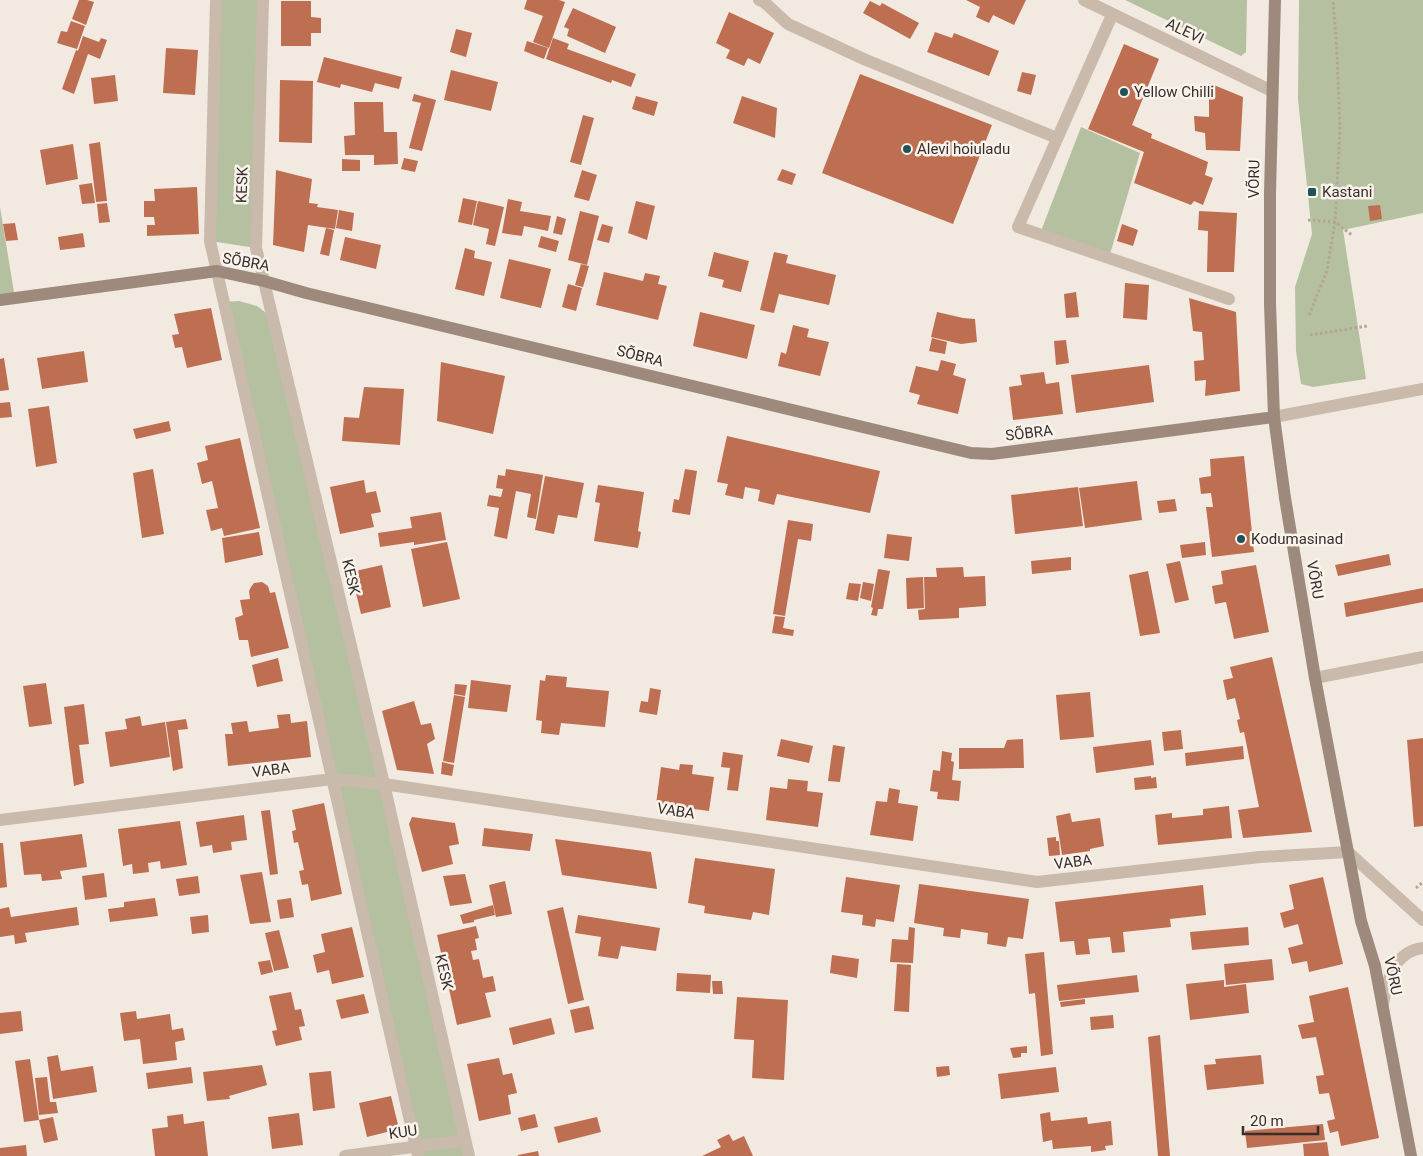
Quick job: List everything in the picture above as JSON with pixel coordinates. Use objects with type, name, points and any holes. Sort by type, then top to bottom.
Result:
[{"type":"street","name":"KESK","points":[[216,0],[210,241],[417,1152]]},
{"type":"street","name":"KESK","points":[[263,0],[256,248],[384,784],[469,1156]]},
{"type":"street","name":"ALEVI","points":[[1084,0],[1272,91]]},
{"type":"street","name":"VÕRU","points":[[1274,0],[1270,304],[1274,417],[1285,498],[1315,678],[1361,921],[1375,966],[1411,1156]]},
{"type":"street","points":[[762,1],[788,24],[866,60],[1057,138]]},
{"type":"street","points":[[1112,15],[1018,227],[1229,299]]},
{"type":"street","name":"SÕBRA","points":[[0,300],[217,271],[971,453],[992,454],[1274,417]]},
{"type":"street","points":[[1274,417],[1423,389]]},
{"type":"street","points":[[1315,678],[1423,657]]},
{"type":"street","name":"VABA","points":[[0,820],[332,779],[384,784],[1037,882],[1260,857],[1348,852]]},
{"type":"street","points":[[1348,852],[1423,920]]},
{"type":"street","points":[[1383,1006],[1386,985],[1394,966],[1408,952],[1423,948]]},
{"type":"street","name":"KUU","points":[[345,1156],[417,1152],[465,1140]]},
{"type":"path","points":[[1309,315],[1327,271],[1335,222],[1340,130],[1333,0]]},
{"type":"path","points":[[1308,220],[1335,222],[1353,236]]},
{"type":"path","points":[[1310,335],[1367,326]]},
{"type":"green space","points":[[216,0],[263,0],[256,248],[210,241]]},
{"type":"green space","points":[[1125,0],[1247,0],[1246,52],[1241,56]]},
{"type":"green space","points":[[1299,0],[1423,0],[1423,213],[1343,230],[1366,379],[1313,387],[1301,384],[1296,351],[1295,287],[1312,234],[1298,99]]},
{"type":"green space","points":[[1081,127],[1140,153],[1110,254],[1041,231]]},
{"type":"green space","points":[[0,207],[15,298],[0,300]]},
{"type":"green space","points":[[239,301],[257,306],[273,318],[469,1156],[418,1156],[224,302]]},
{"type":"building","points":[[79,0],[94,2],[86,25],[72,19]]},
{"type":"building","points":[[527,0],[559,0],[565,2],[549,48],[533,42],[543,16],[524,9]]},
{"type":"building","points":[[966,0],[1026,0],[1014,25],[993,15],[989,23],[976,17],[980,7]]},
{"type":"building","points":[[281,1],[311,1],[311,17],[321,18],[321,33],[311,33],[311,46],[281,46]]},
{"type":"building","points":[[870,1],[880,6],[882,3],[919,23],[910,39],[863,13]]},
{"type":"building","points":[[573,8],[616,27],[605,53],[567,36],[569,29],[564,27]]},
{"type":"building","points":[[729,12],[774,33],[760,64],[748,58],[744,66],[726,58],[730,50],[716,43]]},
{"type":"building","points":[[71,21],[85,26],[77,49],[57,43],[61,31],[67,32]]},
{"type":"building","points":[[456,29],[472,33],[466,57],[450,52]]},
{"type":"building","points":[[935,32],[952,38],[954,33],[999,51],[989,76],[927,52]]},
{"type":"building","points":[[83,36],[99,42],[101,38],[107,40],[100,59],[88,54],[74,94],[62,89]]},
{"type":"building","points":[[553,38],[569,44],[567,49],[636,74],[631,87],[612,80],[611,83],[546,59]]},
{"type":"building","points":[[527,41],[548,48],[544,59],[524,51]]},
{"type":"building","points":[[1124,44],[1159,59],[1132,125],[1152,134],[1151,138],[1208,162],[1205,175],[1213,178],[1203,205],[1194,201],[1191,205],[1134,183],[1144,152],[1088,129]]},
{"type":"building","points":[[166,48],[198,50],[195,95],[163,93]]},
{"type":"building","points":[[324,57],[402,77],[399,89],[375,83],[372,92],[341,84],[340,88],[317,82]]},
{"type":"building","points":[[451,70],[498,82],[491,111],[444,100]]},
{"type":"building","points":[[1022,72],[1036,75],[1031,95],[1017,91]]},
{"type":"building","name":"Alevi hoiuladu","points":[[860,74],[992,125],[953,224],[822,173]]},
{"type":"building","points":[[115,75],[118,101],[94,104],[91,78]]},
{"type":"building","points":[[280,80],[313,81],[312,143],[279,142]]},
{"type":"building","points":[[1209,83],[1243,97],[1240,151],[1206,150],[1205,133],[1195,131],[1194,116],[1209,117]]},
{"type":"building","points":[[414,94],[436,100],[422,151],[409,148],[421,103],[412,101]]},
{"type":"building","points":[[636,96],[658,102],[654,116],[632,109]]},
{"type":"building","points":[[742,96],[777,108],[775,138],[733,123]]},
{"type":"building","points":[[354,102],[383,102],[384,132],[397,132],[398,164],[374,165],[374,155],[345,155],[344,136],[355,135]]},
{"type":"building","points":[[583,115],[594,118],[581,165],[570,162]]},
{"type":"building","points":[[100,142],[107,201],[96,202],[89,144]]},
{"type":"building","points":[[73,144],[78,179],[46,185],[40,150]]},
{"type":"building","points":[[404,158],[418,161],[415,172],[401,169]]},
{"type":"building","points":[[342,159],[360,160],[360,171],[342,171]]},
{"type":"building","points":[[782,169],[796,174],[792,185],[777,180]]},
{"type":"building","points":[[276,170],[312,179],[309,203],[318,204],[317,207],[338,210],[335,229],[308,225],[304,252],[273,245]]},
{"type":"building","points":[[582,170],[597,175],[589,201],[574,197]]},
{"type":"building","points":[[92,183],[95,203],[82,204],[79,185]]},
{"type":"building","points":[[197,187],[199,234],[147,236],[147,225],[155,225],[154,217],[144,217],[144,201],[155,201],[154,189]]},
{"type":"building","points":[[463,198],[477,201],[472,225],[458,222]]},
{"type":"building","points":[[508,199],[522,202],[520,211],[551,216],[548,231],[524,226],[522,236],[502,233]]},
{"type":"building","points":[[478,201],[504,207],[495,246],[486,244],[489,229],[473,225]]},
{"type":"building","points":[[636,201],[655,206],[647,240],[628,233]]},
{"type":"building","points":[[107,203],[110,222],[99,223],[97,204]]},
{"type":"building","points":[[1380,205],[1382,219],[1370,221],[1368,206]]},
{"type":"building","points":[[339,210],[354,213],[352,231],[336,228]]},
{"type":"building","points":[[580,211],[599,216],[587,265],[568,260]]},
{"type":"building","points":[[1199,211],[1237,213],[1234,272],[1207,272],[1208,231],[1198,230]]},
{"type":"building","points":[[557,216],[566,219],[562,235],[553,233]]},
{"type":"building","points":[[15,223],[18,240],[6,241],[3,224]]},
{"type":"building","points":[[602,224],[613,227],[609,243],[597,240]]},
{"type":"building","points":[[1122,224],[1138,230],[1133,246],[1117,241]]},
{"type":"building","points":[[326,228],[334,230],[329,256],[320,254]]},
{"type":"building","points":[[83,233],[85,247],[60,250],[58,237]]},
{"type":"building","points":[[541,236],[559,241],[556,252],[538,247]]},
{"type":"building","points":[[345,237],[381,245],[376,269],[340,260]]},
{"type":"building","points":[[465,248],[475,251],[474,258],[492,262],[484,296],[455,289]]},
{"type":"building","points":[[714,252],[749,261],[741,292],[722,287],[724,280],[708,276]]},
{"type":"building","points":[[774,252],[788,255],[786,263],[836,275],[829,305],[779,294],[774,313],[760,310]]},
{"type":"building","points":[[509,259],[551,269],[541,308],[500,298]]},
{"type":"building","points":[[581,264],[589,266],[583,287],[575,285]]},
{"type":"building","points":[[604,272],[643,281],[645,273],[660,276],[658,284],[667,286],[658,320],[596,305]]},
{"type":"building","points":[[1125,283],[1149,285],[1147,320],[1123,318]]},
{"type":"building","points":[[568,284],[582,288],[576,311],[562,307]]},
{"type":"building","points":[[1076,292],[1079,317],[1066,318],[1064,294]]},
{"type":"building","points":[[1189,298],[1236,312],[1240,391],[1205,396],[1206,380],[1195,381],[1194,361],[1204,360],[1202,332],[1193,331]]},
{"type":"building","points":[[211,308],[222,360],[187,368],[182,347],[175,348],[172,335],[179,334],[174,314]]},
{"type":"building","points":[[700,312],[755,325],[747,359],[693,346]]},
{"type":"building","points":[[937,312],[975,319],[977,342],[961,344],[931,337]]},
{"type":"building","points":[[793,325],[809,329],[807,337],[829,342],[820,376],[778,366],[781,352],[786,354]]},
{"type":"building","points":[[932,338],[947,342],[945,354],[929,351]]},
{"type":"building","points":[[1066,340],[1069,363],[1056,365],[1054,341]]},
{"type":"building","points":[[84,351],[88,382],[42,389],[37,358]]},
{"type":"building","points":[[4,358],[9,390],[0,391],[0,359]]},
{"type":"building","points":[[941,360],[956,364],[953,375],[966,379],[958,414],[917,404],[920,395],[909,392],[916,366],[938,371]]},
{"type":"building","points":[[441,362],[505,376],[493,434],[437,421]]},
{"type":"building","points":[[1149,365],[1154,402],[1076,413],[1071,375]]},
{"type":"building","points":[[1044,372],[1046,384],[1059,382],[1063,414],[1013,420],[1009,387],[1022,385],[1020,375]]},
{"type":"building","points":[[364,387],[404,389],[400,445],[342,441],[344,417],[359,418]]},
{"type":"building","points":[[10,402],[12,417],[0,418],[0,403]]},
{"type":"building","points":[[49,406],[57,463],[36,467],[28,409]]},
{"type":"building","points":[[169,421],[171,431],[136,439],[133,429]]},
{"type":"building","points":[[727,436],[880,471],[870,513],[777,494],[774,505],[758,501],[760,490],[745,487],[743,499],[725,495],[728,484],[717,482]]},
{"type":"building","points":[[240,438],[260,528],[224,536],[222,528],[211,531],[206,510],[218,508],[212,481],[202,484],[197,463],[208,460],[205,446]]},
{"type":"building","points":[[1244,456],[1254,552],[1212,557],[1206,507],[1213,507],[1211,493],[1201,494],[1199,478],[1211,476],[1210,459]]},
{"type":"building","points":[[153,469],[164,534],[142,538],[133,473]]},
{"type":"building","points":[[506,469],[543,475],[536,519],[527,517],[531,494],[516,491],[507,539],[494,536],[499,508],[487,506],[489,495],[501,497],[503,489],[496,488],[498,475],[505,476]]},
{"type":"building","points":[[685,469],[697,471],[690,515],[672,512],[674,499],[679,500]]},
{"type":"building","points":[[545,476],[584,483],[577,518],[558,515],[554,534],[535,530]]},
{"type":"building","points":[[364,480],[366,493],[376,491],[381,512],[371,514],[374,527],[340,534],[330,487]]},
{"type":"building","points":[[1137,481],[1142,520],[1085,528],[1079,488]]},
{"type":"building","points":[[598,485],[644,492],[638,531],[641,532],[638,548],[594,541],[600,503],[595,502]]},
{"type":"building","points":[[1078,487],[1083,526],[1015,534],[1011,495]]},
{"type":"building","points":[[1175,499],[1177,511],[1159,513],[1157,501]]},
{"type":"building","points":[[441,512],[446,540],[414,545],[414,542],[380,547],[378,533],[412,528],[410,517]]},
{"type":"building","points":[[788,520],[813,524],[811,541],[798,539],[785,616],[773,614]]},
{"type":"building","points":[[259,532],[263,555],[225,563],[222,538]]},
{"type":"building","points":[[887,534],[912,537],[909,561],[884,558]]},
{"type":"building","points":[[447,542],[460,599],[423,607],[411,549]]},
{"type":"building","points":[[1205,542],[1206,555],[1182,558],[1180,545]]},
{"type":"building","points":[[1389,554],[1391,565],[1338,576],[1335,565]]},
{"type":"building","points":[[1071,557],[1071,570],[1032,574],[1031,561]]},
{"type":"building","points":[[1180,561],[1189,600],[1175,603],[1166,564]]},
{"type":"building","points":[[382,565],[391,607],[361,614],[351,572]]},
{"type":"building","points":[[1256,565],[1269,632],[1234,639],[1226,602],[1215,604],[1212,586],[1223,584],[1221,571]]},
{"type":"building","points":[[963,567],[964,577],[985,576],[986,606],[959,608],[959,618],[919,620],[918,610],[925,609],[924,577],[937,577],[936,568]]},
{"type":"building","points":[[878,569],[890,571],[883,609],[878,609],[877,616],[871,615],[873,608],[871,607]]},
{"type":"building","points":[[1148,571],[1160,633],[1140,636],[1129,575]]},
{"type":"building","points":[[923,577],[924,608],[907,609],[906,578]]},
{"type":"building","points":[[262,582],[268,586],[270,593],[275,592],[289,648],[251,657],[248,640],[239,640],[235,618],[243,615],[240,600],[250,599],[249,591],[251,587],[254,583]]},
{"type":"building","points":[[863,582],[874,584],[871,601],[860,598]]},
{"type":"building","points":[[849,583],[861,584],[858,601],[846,599]]},
{"type":"building","points":[[1423,588],[1423,602],[1346,617],[1344,603]]},
{"type":"building","points":[[775,616],[785,617],[783,628],[794,630],[793,636],[772,633]]},
{"type":"building","points":[[1272,657],[1312,832],[1243,838],[1238,810],[1259,807],[1244,732],[1240,733],[1237,720],[1240,719],[1235,698],[1227,700],[1223,680],[1233,678],[1230,667]]},
{"type":"building","points":[[278,658],[283,681],[257,687],[252,665]]},
{"type":"building","points":[[546,675],[567,677],[566,687],[609,691],[605,727],[561,723],[559,735],[541,733],[542,721],[536,720],[540,680],[545,681]]},
{"type":"building","points":[[471,680],[511,685],[507,712],[468,708]]},
{"type":"building","points":[[46,683],[52,724],[29,727],[23,686]]},
{"type":"building","points":[[455,684],[467,685],[465,696],[454,694]]},
{"type":"building","points":[[650,688],[661,690],[657,715],[639,712],[641,701],[648,702]]},
{"type":"building","points":[[1090,692],[1094,737],[1060,740],[1056,695]]},
{"type":"building","points":[[454,695],[465,697],[454,763],[443,761]]},
{"type":"building","points":[[414,701],[421,725],[431,723],[435,739],[427,744],[434,774],[397,770],[382,711]]},
{"type":"building","points":[[84,704],[89,744],[79,745],[84,783],[74,786],[64,707]]},
{"type":"building","points":[[290,714],[291,723],[307,721],[311,757],[228,766],[225,734],[233,734],[231,723],[247,721],[249,732],[279,728],[277,715]]},
{"type":"building","points":[[140,716],[142,726],[165,722],[170,757],[110,767],[105,732],[127,729],[125,719]]},
{"type":"building","points":[[186,719],[188,729],[178,730],[183,768],[173,771],[166,722]]},
{"type":"building","points":[[1181,730],[1183,749],[1164,751],[1162,732]]},
{"type":"building","points":[[1423,738],[1423,826],[1414,827],[1407,740]]},
{"type":"building","points":[[781,739],[813,746],[809,763],[777,756]]},
{"type":"building","points":[[1023,739],[1024,768],[959,769],[959,748],[1004,748],[1007,740]]},
{"type":"building","points":[[1151,740],[1154,765],[1096,773],[1093,747]]},
{"type":"building","points":[[833,745],[845,747],[840,782],[828,781]]},
{"type":"building","points":[[1243,746],[1244,759],[1186,766],[1185,753]]},
{"type":"building","points":[[942,751],[952,753],[951,761],[954,762],[952,780],[961,781],[959,801],[937,799],[938,792],[930,791],[933,770],[940,771]]},
{"type":"building","points":[[723,752],[743,755],[738,791],[727,790],[730,768],[721,767]]},
{"type":"building","points":[[442,762],[454,765],[452,776],[441,774]]},
{"type":"building","points":[[680,764],[693,765],[692,774],[714,777],[709,811],[656,804],[661,767],[679,770]]},
{"type":"building","points":[[1151,776],[1151,778],[1156,777],[1157,788],[1135,790],[1134,778]]},
{"type":"building","points":[[788,779],[808,781],[807,791],[823,793],[818,827],[766,820],[770,787],[787,789]]},
{"type":"building","points":[[889,788],[900,790],[898,803],[918,806],[913,841],[870,835],[876,801],[887,802]]},
{"type":"building","points":[[324,803],[342,894],[311,901],[308,884],[302,885],[299,871],[304,870],[298,842],[294,843],[292,831],[296,830],[292,810]]},
{"type":"building","points":[[1229,806],[1232,838],[1158,845],[1155,815],[1172,813],[1172,818],[1203,815],[1203,809]]},
{"type":"building","points":[[270,810],[278,874],[270,875],[261,811]]},
{"type":"building","points":[[1070,813],[1072,822],[1100,818],[1104,846],[1090,849],[1090,851],[1062,855],[1056,816]]},
{"type":"building","points":[[244,815],[247,840],[231,842],[232,850],[213,853],[212,845],[200,847],[196,822]]},
{"type":"building","points":[[412,817],[455,823],[459,844],[449,846],[453,864],[422,872],[409,824]]},
{"type":"building","points":[[180,821],[187,865],[161,869],[160,861],[148,863],[149,872],[133,874],[132,864],[123,866],[118,829]]},
{"type":"building","points":[[484,828],[533,834],[530,851],[482,846]]},
{"type":"building","points":[[82,834],[87,867],[60,871],[62,879],[42,881],[41,874],[24,875],[20,842]]},
{"type":"building","points":[[1056,837],[1056,841],[1059,841],[1060,855],[1049,856],[1047,838]]},
{"type":"building","points":[[555,839],[651,852],[657,889],[562,875]]},
{"type":"building","points":[[0,843],[3,843],[7,887],[0,888]]},
{"type":"building","points":[[695,858],[775,869],[769,915],[753,912],[751,920],[704,913],[705,906],[688,903]]},
{"type":"building","points":[[262,872],[271,922],[250,924],[240,875]]},
{"type":"building","points":[[104,873],[107,897],[85,900],[82,876]]},
{"type":"building","points":[[465,874],[472,903],[450,906],[443,876]]},
{"type":"building","points":[[198,876],[200,893],[179,896],[176,879]]},
{"type":"building","points":[[846,877],[900,885],[894,922],[876,919],[875,927],[862,925],[863,915],[841,912]]},
{"type":"building","points":[[1323,877],[1343,964],[1309,972],[1307,961],[1292,964],[1288,948],[1303,944],[1298,924],[1284,928],[1280,913],[1294,909],[1289,885]]},
{"type":"building","points":[[505,881],[512,914],[496,917],[489,885]]},
{"type":"building","points":[[919,884],[1029,899],[1023,939],[1008,937],[1006,947],[987,944],[988,933],[961,929],[960,938],[943,936],[944,928],[914,923]]},
{"type":"building","points":[[1203,885],[1206,915],[1170,919],[1171,927],[1123,932],[1125,952],[1112,953],[1110,937],[1088,939],[1090,954],[1076,955],[1074,941],[1060,942],[1055,902]]},
{"type":"building","points":[[155,898],[158,916],[110,922],[108,909],[124,907],[124,902]]},
{"type":"building","points":[[291,898],[294,917],[280,919],[277,900]]},
{"type":"building","points":[[493,905],[495,915],[463,924],[460,915]]},
{"type":"building","points":[[9,907],[11,917],[77,907],[79,925],[25,933],[27,942],[15,944],[14,935],[0,937],[0,909]]},
{"type":"building","points":[[563,907],[584,1000],[568,1004],[547,911]]},
{"type":"building","points":[[208,915],[209,932],[192,934],[190,917]]},
{"type":"building","points":[[578,915],[660,928],[656,951],[621,946],[618,959],[598,956],[601,937],[575,933]]},
{"type":"building","points":[[476,926],[479,938],[475,939],[477,950],[471,951],[473,960],[479,959],[483,978],[493,976],[496,991],[485,993],[491,1017],[457,1025],[437,935]]},
{"type":"building","points":[[352,927],[364,977],[332,984],[329,970],[317,973],[313,955],[325,952],[321,934]]},
{"type":"building","points":[[909,927],[915,928],[913,963],[890,962],[892,939],[908,940]]},
{"type":"building","points":[[1248,927],[1249,945],[1192,950],[1190,932]]},
{"type":"building","points":[[279,930],[289,968],[274,971],[265,933]]},
{"type":"building","points":[[1044,952],[1053,1054],[1041,1056],[1035,993],[1029,994],[1025,954]]},
{"type":"building","points":[[832,955],[859,959],[857,978],[830,973]]},
{"type":"building","points":[[1272,959],[1274,980],[1226,985],[1224,964]]},
{"type":"building","points":[[270,960],[273,972],[261,975],[258,962]]},
{"type":"building","points":[[897,964],[911,965],[909,1012],[894,1011]]},
{"type":"building","points":[[677,973],[711,975],[710,993],[676,991]]},
{"type":"building","points":[[1137,975],[1139,992],[1059,1001],[1057,985]]},
{"type":"building","points":[[1224,980],[1224,987],[1246,984],[1249,1013],[1190,1020],[1186,984]]},
{"type":"building","points":[[712,981],[722,981],[723,994],[713,994]]},
{"type":"building","points":[[1348,987],[1379,1138],[1341,1146],[1338,1131],[1330,1133],[1327,1121],[1335,1119],[1329,1093],[1319,1094],[1316,1076],[1324,1075],[1316,1037],[1302,1039],[1298,1025],[1314,1022],[1309,996]]},
{"type":"building","points":[[291,992],[295,1010],[301,1009],[305,1026],[299,1027],[302,1040],[276,1046],[272,1031],[277,1030],[269,996]]},
{"type":"building","points":[[364,994],[369,1013],[341,1019],[336,1000]]},
{"type":"building","points":[[737,997],[788,1000],[784,1080],[752,1078],[754,1040],[734,1039]]},
{"type":"building","points":[[1085,999],[1085,1004],[1061,1007],[1060,1002]]},
{"type":"building","points":[[589,1006],[594,1029],[575,1033],[570,1010]]},
{"type":"building","points":[[21,1011],[23,1031],[0,1034],[0,1013]]},
{"type":"building","points":[[136,1011],[137,1019],[170,1014],[172,1030],[183,1028],[185,1040],[175,1042],[177,1060],[143,1064],[140,1039],[124,1041],[120,1013]]},
{"type":"building","points":[[1113,1015],[1114,1028],[1091,1030],[1090,1017]]},
{"type":"building","points":[[551,1018],[555,1034],[513,1045],[509,1028]]},
{"type":"building","points":[[1160,1035],[1170,1156],[1158,1156],[1148,1037]]},
{"type":"building","points":[[1027,1046],[1027,1053],[1021,1053],[1021,1057],[1013,1058],[1010,1048]]},
{"type":"building","points":[[58,1055],[61,1071],[93,1066],[97,1092],[53,1099],[47,1057]]},
{"type":"building","points":[[1261,1055],[1264,1084],[1207,1090],[1204,1065],[1216,1064],[1215,1059]]},
{"type":"building","points":[[499,1058],[503,1075],[512,1073],[517,1093],[508,1095],[511,1114],[479,1121],[467,1064]]},
{"type":"building","points":[[30,1059],[39,1120],[24,1122],[15,1061]]},
{"type":"building","points":[[262,1065],[267,1085],[229,1096],[230,1099],[207,1101],[203,1072]]},
{"type":"building","points":[[949,1066],[950,1075],[937,1077],[936,1067]]},
{"type":"building","points":[[191,1067],[193,1083],[148,1089],[146,1073]]},
{"type":"building","points":[[1056,1067],[1059,1092],[1001,1099],[998,1074]]},
{"type":"building","points":[[331,1071],[335,1108],[313,1111],[309,1073]]},
{"type":"building","points":[[47,1077],[50,1102],[56,1102],[58,1113],[39,1115],[35,1078]]},
{"type":"building","points":[[391,1096],[399,1129],[367,1137],[359,1103]]},
{"type":"building","points":[[1050,1112],[1051,1121],[1087,1117],[1088,1124],[1111,1121],[1113,1145],[1105,1146],[1106,1150],[1091,1152],[1091,1146],[1053,1149],[1052,1140],[1043,1142],[1040,1114]]},
{"type":"building","points":[[299,1113],[303,1145],[272,1149],[268,1117]]},
{"type":"building","points":[[183,1114],[184,1124],[204,1121],[208,1156],[155,1156],[152,1129],[168,1127],[167,1116]]},
{"type":"building","points":[[535,1114],[538,1127],[521,1131],[518,1118]]},
{"type":"building","points":[[53,1117],[58,1140],[44,1143],[39,1120]]},
{"type":"building","points":[[597,1117],[601,1132],[558,1143],[554,1127]]},
{"type":"building","points":[[1323,1124],[1325,1140],[1247,1148],[1245,1131]]},
{"type":"building","points":[[729,1134],[733,1141],[744,1136],[753,1156],[702,1156],[721,1147],[717,1140]]},
{"type":"building","points":[[1327,1142],[1329,1156],[1304,1156],[1303,1144]]},
{"type":"building","points":[[26,1145],[27,1156],[0,1156],[0,1148]]},
{"type":"building","points":[[538,1151],[539,1156],[518,1156],[518,1155]]},
{"type":"place","name":"Yellow Chilli","points":[[1124,92]]},
{"type":"place","name":"Alevi hoiuladu","points":[[907,149]]},
{"type":"place","name":"Kastani","points":[[1312,192]]},
{"type":"place","name":"Kodumasinad","points":[[1241,539]]}]
